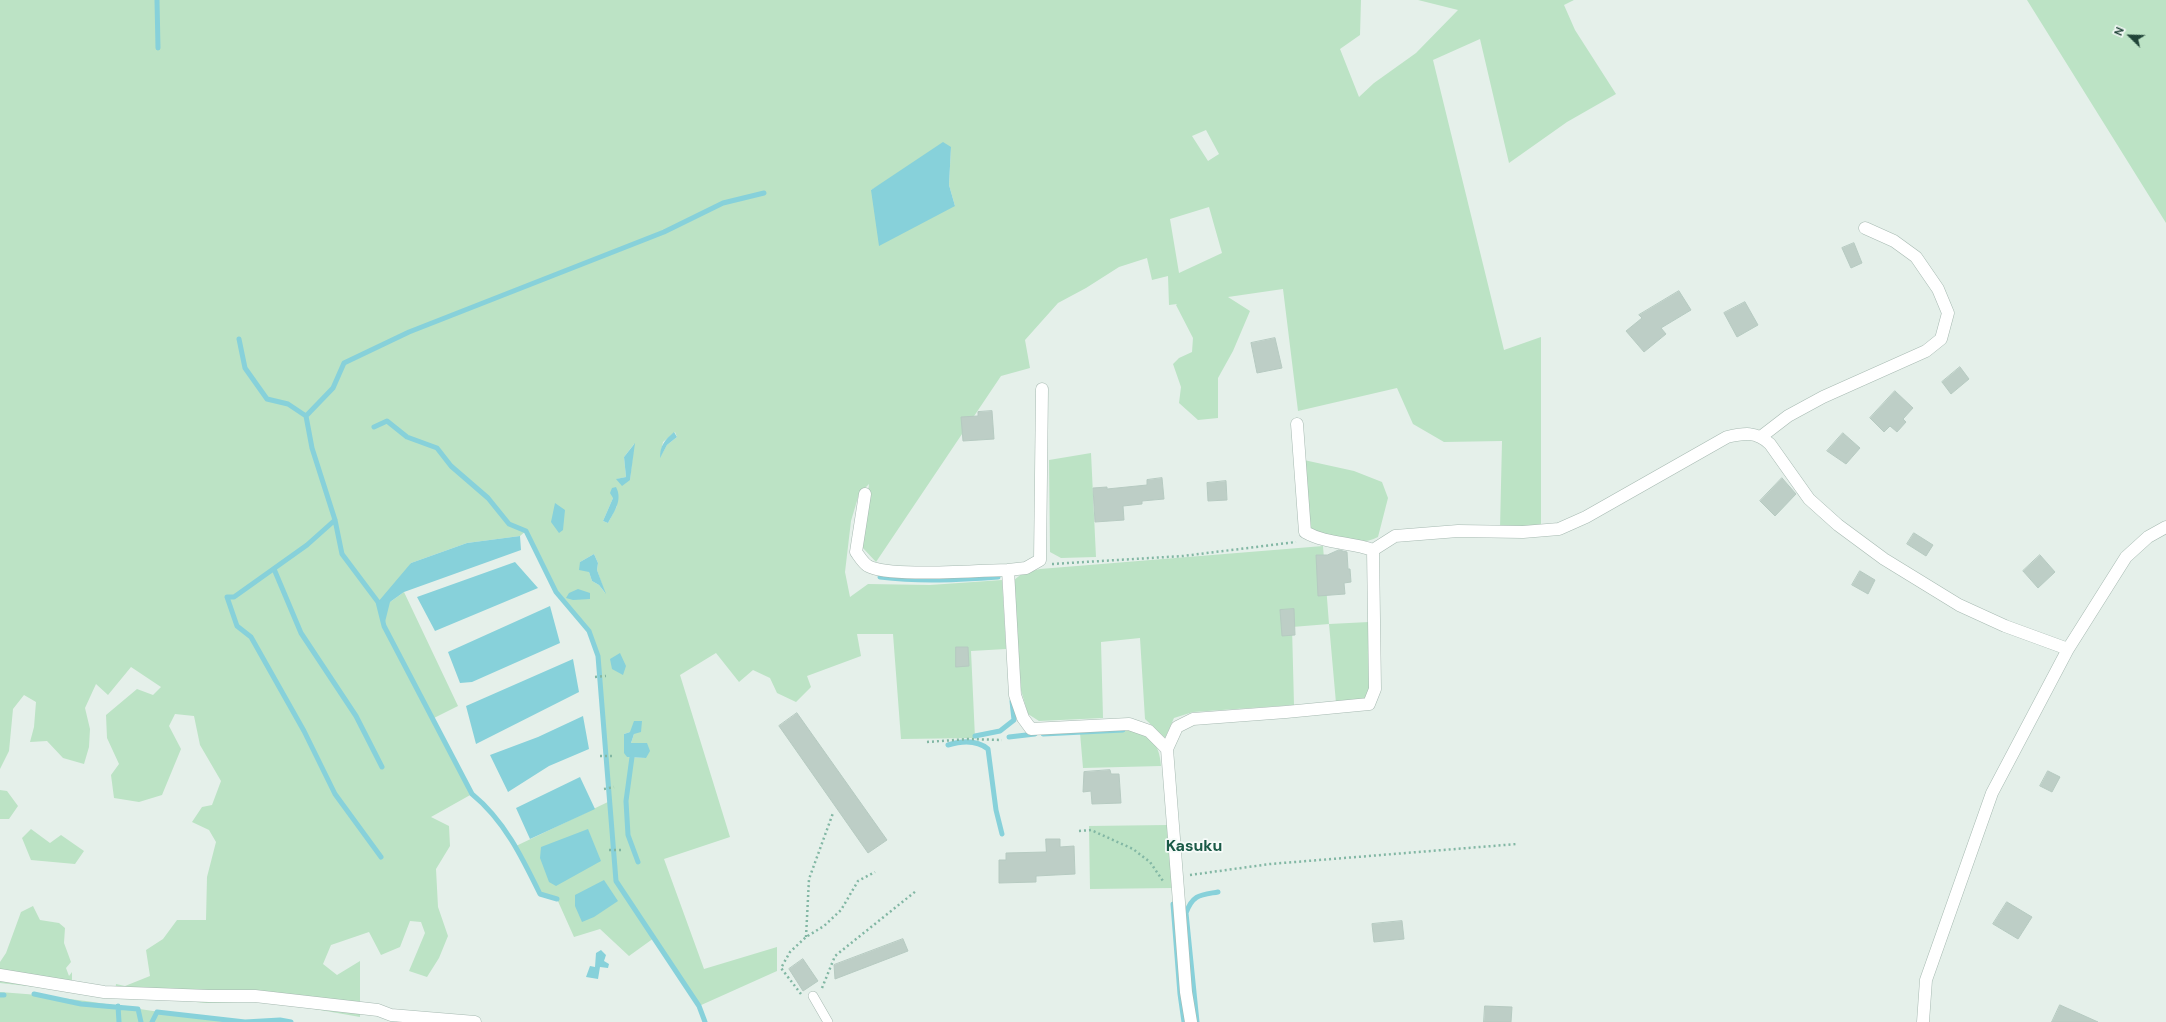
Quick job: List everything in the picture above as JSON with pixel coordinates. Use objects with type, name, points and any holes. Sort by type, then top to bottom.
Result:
[{"type":"street","points":[[1762,436],[1788,416],[1823,397],[1926,351],[1941,338],[1948,313],[1938,289],[1916,257],[1894,241],[1865,228]]},
{"type":"street","points":[[865,494],[856,552],[866,565],[880,570],[920,572],[1008,570],[1026,568],[1040,560],[1042,389]]},
{"type":"street","points":[[1297,424],[1306,532],[1317,539],[1360,545],[1373,550]]},
{"type":"street","points":[[1373,550],[1395,536],[1458,531],[1523,532],[1559,528],[1586,517],[1727,437],[1746,432],[1762,436],[1770,444],[1809,499],[1838,525],[1884,559],[1959,605],[2005,626],[2068,649]]},
{"type":"street","points":[[1923,1022],[1926,980],[1992,793],[2068,649],[2126,557],[2148,537],[2166,527]]},
{"type":"street","points":[[1191,1022],[1186,992],[1167,749],[1177,727],[1193,719],[1369,704],[1375,689],[1373,550]]},
{"type":"street","points":[[1008,570],[1015,695],[1022,718],[1031,729],[1129,724],[1150,732],[1167,749]]},
{"type":"street","points":[[0,975],[104,992],[209,996],[255,996],[378,1010],[391,1015],[476,1022]]},
{"type":"lane","points":[[815,1000],[828,1022]]},
{"type":"path","points":[[1040,560],[1052,564],[1183,556],[1317,539]]},
{"type":"path","points":[[595,677],[606,676]]},
{"type":"path","points":[[927,742],[968,739],[1002,740]]},
{"type":"path","points":[[600,756],[613,756]]},
{"type":"path","points":[[604,789],[614,787]]},
{"type":"path","points":[[806,937],[809,879],[833,812]]},
{"type":"path","points":[[1079,831],[1092,830],[1134,849],[1150,862],[1165,886],[1179,897]]},
{"type":"path","points":[[1178,876],[1270,864],[1517,844]]},
{"type":"path","points":[[609,850],[621,850]]},
{"type":"path","points":[[875,872],[858,881],[841,910],[824,926],[806,937],[790,952],[781,968],[805,998],[815,1000],[835,956],[916,891]]},
{"type":"green space","points":[[0,0],[1361,0],[1360,35],[1340,49],[1359,97],[1374,83],[1416,53],[1458,10],[1418,0],[1574,0],[1564,5],[1575,30],[1616,94],[1567,122],[1509,163],[1480,39],[1433,60],[1504,350],[1541,337],[1541,527],[1500,529],[1502,441],[1444,442],[1413,424],[1397,388],[1298,411],[1283,289],[1228,297],[1250,311],[1233,351],[1218,378],[1218,418],[1198,420],[1179,403],[1181,387],[1173,364],[1179,358],[1192,352],[1193,338],[1176,305],[1177,304],[1169,305],[1168,276],[1152,280],[1147,258],[1119,267],[1086,288],[1058,303],[1025,340],[1030,368],[1001,376],[876,562],[862,547],[869,484],[859,494],[851,521],[845,572],[850,597],[868,584],[930,585],[1002,580],[1006,649],[971,651],[975,738],[901,739],[893,634],[857,634],[861,656],[807,676],[811,687],[796,702],[777,693],[770,678],[753,670],[739,682],[716,653],[680,675],[730,837],[664,859],[704,969],[777,947],[777,971],[699,1006],[654,938],[629,956],[600,929],[574,937],[557,899],[540,894],[516,846],[610,801],[598,655],[589,631],[556,592],[526,531],[520,536],[467,543],[411,563],[390,602],[404,592],[458,706],[432,719],[472,794],[431,817],[449,826],[450,846],[436,869],[438,907],[448,936],[439,958],[427,977],[409,971],[425,933],[421,922],[410,921],[400,947],[381,955],[369,932],[331,945],[323,964],[337,975],[360,961],[360,1017],[269,1001],[206,1003],[115,994],[116,984],[125,986],[150,976],[146,950],[163,939],[177,920],[206,920],[207,877],[216,842],[209,830],[192,822],[202,807],[212,805],[221,781],[200,745],[194,716],[175,714],[169,726],[181,749],[162,795],[139,802],[114,798],[111,775],[119,764],[107,738],[106,715],[137,689],[153,695],[161,687],[131,667],[108,695],[96,684],[85,708],[90,729],[89,747],[84,764],[63,758],[47,741],[30,742],[34,727],[36,702],[24,695],[13,709],[9,751],[0,769]],"holes":[[[1206,130],[1219,154],[1208,161],[1192,136]],[[951,147],[949,185],[955,206],[871,190]],[[1209,207],[1222,253],[1179,273],[1170,219]],[[675,432],[677,437],[667,445],[660,457],[663,442]],[[634,444],[630,480],[617,479],[626,477],[624,457]],[[613,498],[617,506],[608,523],[603,521]],[[594,554],[598,563],[597,570],[605,593],[599,585],[592,581],[589,572],[580,562]],[[630,732],[634,734],[631,743],[646,758],[627,757],[624,734]]]},
{"type":"green space","points":[[2027,0],[2166,0],[2166,223]]},
{"type":"green space","points":[[1091,453],[1096,557],[1061,558],[1050,552],[1049,460]]},
{"type":"green space","points":[[1304,460],[1354,471],[1382,482],[1388,498],[1378,537],[1362,541],[1344,540],[1311,529]]},
{"type":"green space","points":[[1323,546],[1329,624],[1292,627],[1294,705],[1193,712],[1174,718],[1165,738],[1145,719],[1140,638],[1101,642],[1103,718],[1039,721],[1028,714],[1021,690],[1014,580],[1023,573],[1040,569]]},
{"type":"green space","points":[[1369,622],[1372,686],[1369,694],[1362,701],[1336,703],[1329,624]]},
{"type":"green space","points":[[1130,730],[1149,738],[1153,742],[1158,751],[1161,766],[1083,768],[1080,733]]},
{"type":"green space","points":[[0,790],[7,791],[18,806],[9,819],[0,819]]},
{"type":"green space","points":[[1167,825],[1173,888],[1090,889],[1089,826]]},
{"type":"green space","points":[[31,829],[50,843],[61,835],[84,851],[75,864],[31,860],[22,838]]},
{"type":"green space","points":[[33,906],[40,920],[59,923],[65,928],[64,943],[71,962],[66,968],[69,976],[72,972],[72,991],[0,983],[0,962],[6,953],[21,912]]},
{"type":"green space","points":[[0,992],[86,1001],[229,1022],[0,1022]]},
{"type":"water","points":[[943,142],[951,147],[949,185],[955,206],[879,246],[871,190]]},
{"type":"water","points":[[674,432],[677,437],[667,445],[660,458],[664,443]]},
{"type":"water","points":[[635,443],[630,480],[622,486],[616,479],[626,477],[624,457]]},
{"type":"water","points":[[616,487],[619,497],[617,506],[608,523],[603,521],[613,498],[610,493],[612,488]]},
{"type":"water","points":[[555,503],[565,510],[563,530],[559,533],[551,522]]},
{"type":"water","points":[[520,536],[521,550],[404,592],[390,602],[384,626],[378,602],[411,563],[467,543]]},
{"type":"water","points":[[594,554],[598,563],[597,570],[606,594],[599,585],[592,581],[589,572],[579,570],[580,562]]},
{"type":"water","points":[[515,562],[538,588],[435,631],[417,597]]},
{"type":"water","points":[[578,589],[590,593],[590,599],[573,600],[566,598],[569,593]]},
{"type":"water","points":[[550,606],[560,643],[472,682],[460,683],[448,652]]},
{"type":"water","points":[[620,653],[626,666],[623,675],[612,669],[610,659]]},
{"type":"water","points":[[573,659],[579,692],[476,744],[466,706]]},
{"type":"water","points":[[583,716],[589,749],[549,766],[508,792],[490,755],[538,737]]},
{"type":"water","points":[[634,721],[642,721],[641,732],[634,734],[631,743],[647,743],[650,751],[646,758],[627,757],[624,753],[624,734],[630,732]]},
{"type":"water","points":[[580,777],[595,809],[530,839],[516,808]]},
{"type":"water","points":[[588,829],[601,861],[556,886],[549,882],[540,858],[541,847]]},
{"type":"water","points":[[604,880],[618,901],[594,917],[582,922],[575,906],[575,895]]},
{"type":"water","points":[[601,950],[606,955],[604,961],[609,964],[608,968],[600,967],[598,979],[586,977],[590,966],[595,967],[596,953]]},
{"type":"building","points":[[1854,243],[1862,263],[1851,268],[1842,248]]},
{"type":"building","points":[[1679,291],[1691,310],[1661,328],[1666,334],[1644,352],[1626,331],[1642,318],[1639,315]]},
{"type":"building","points":[[1745,302],[1758,325],[1737,337],[1724,313]]},
{"type":"building","points":[[1275,338],[1282,368],[1257,373],[1251,343]]},
{"type":"building","points":[[1960,367],[1969,379],[1951,394],[1942,382]]},
{"type":"building","points":[[1895,391],[1913,408],[1903,419],[1906,422],[1897,432],[1890,426],[1884,432],[1870,418]]},
{"type":"building","points":[[992,411],[994,439],[963,441],[961,417],[978,416],[978,412]]},
{"type":"building","points":[[1843,433],[1860,448],[1846,464],[1827,451]]},
{"type":"building","points":[[1162,478],[1164,499],[1142,501],[1142,504],[1123,506],[1124,520],[1095,522],[1093,488],[1107,487],[1107,489],[1147,485],[1147,480]]},
{"type":"building","points":[[1782,478],[1796,494],[1775,516],[1760,501]]},
{"type":"building","points":[[1226,481],[1227,500],[1208,501],[1207,483]]},
{"type":"building","points":[[1914,533],[1933,545],[1926,556],[1907,544]]},
{"type":"building","points":[[1339,550],[1347,552],[1348,569],[1350,569],[1351,582],[1344,583],[1345,594],[1318,596],[1316,555],[1327,555]]},
{"type":"building","points":[[2040,555],[2055,572],[2038,588],[2023,571]]},
{"type":"building","points":[[1860,571],[1875,580],[1868,594],[1852,585]]},
{"type":"building","points":[[1294,609],[1295,635],[1282,636],[1280,610]]},
{"type":"building","points":[[956,647],[968,647],[969,666],[956,667]]},
{"type":"building","points":[[797,713],[887,840],[868,853],[779,726]]},
{"type":"building","points":[[1110,770],[1111,774],[1119,774],[1121,803],[1092,804],[1091,791],[1083,792],[1084,772]]},
{"type":"building","points":[[2048,771],[2060,777],[2052,792],[2040,786]]},
{"type":"building","points":[[1046,839],[1060,839],[1060,847],[1074,846],[1075,874],[1036,876],[1036,882],[999,883],[999,860],[1006,860],[1006,853],[1046,852]]},
{"type":"building","points":[[2007,902],[2032,917],[2018,939],[1993,924]]},
{"type":"building","points":[[1402,921],[1404,939],[1374,942],[1372,924]]},
{"type":"building","points":[[903,939],[908,951],[835,979],[834,965]]},
{"type":"building","points":[[803,959],[818,981],[803,991],[789,969]]},
{"type":"building","points":[[2060,1005],[2098,1022],[2052,1022]]},
{"type":"building","points":[[1485,1006],[1512,1007],[1511,1022],[1484,1022]]},
{"type":"waterway","points":[[157,0],[158,48]]},
{"type":"waterway","points":[[306,416],[333,388],[344,363],[409,332],[664,232],[723,203],[764,193]]},
{"type":"waterway","points":[[239,339],[245,368],[267,399],[288,404],[306,416],[312,448],[335,520],[342,554],[378,602],[384,626],[472,794],[494,815],[503,827],[519,853],[540,894],[557,899]]},
{"type":"waterway","points":[[374,427],[387,421],[407,437],[437,448],[451,466],[488,498],[509,524],[526,531],[556,592],[589,631],[598,656],[616,881],[699,1006],[705,1022]]},
{"type":"waterway","points":[[335,520],[307,545],[234,597],[227,597],[237,626],[251,637],[304,731],[335,794],[381,857]]},
{"type":"waterway","points":[[274,569],[301,633],[356,716],[382,767]]},
{"type":"waterway","points":[[880,577],[910,580],[998,577]]},
{"type":"waterway","points":[[975,736],[1000,731],[1014,720],[1012,701]]},
{"type":"waterway","points":[[1043,734],[1123,730]]},
{"type":"waterway","points":[[1009,737],[1035,734]]},
{"type":"waterway","points":[[948,745],[969,742],[979,744],[988,749],[996,810],[1002,834]]},
{"type":"waterway","points":[[632,757],[626,801],[628,835],[638,862]]},
{"type":"waterway","points":[[1197,1022],[1186,913],[1192,902],[1198,896],[1218,892]]},
{"type":"waterway","points":[[1173,904],[1180,994],[1184,1022]]},
{"type":"waterway","points":[[34,994],[81,1004],[138,1009],[141,1022]]},
{"type":"waterway","points":[[118,1006],[119,1022]]},
{"type":"waterway","points":[[152,1022],[157,1012],[245,1022],[280,1020],[291,1022]]},
{"type":"district","name":"Kasuku","points":[[1194,847]]}]
